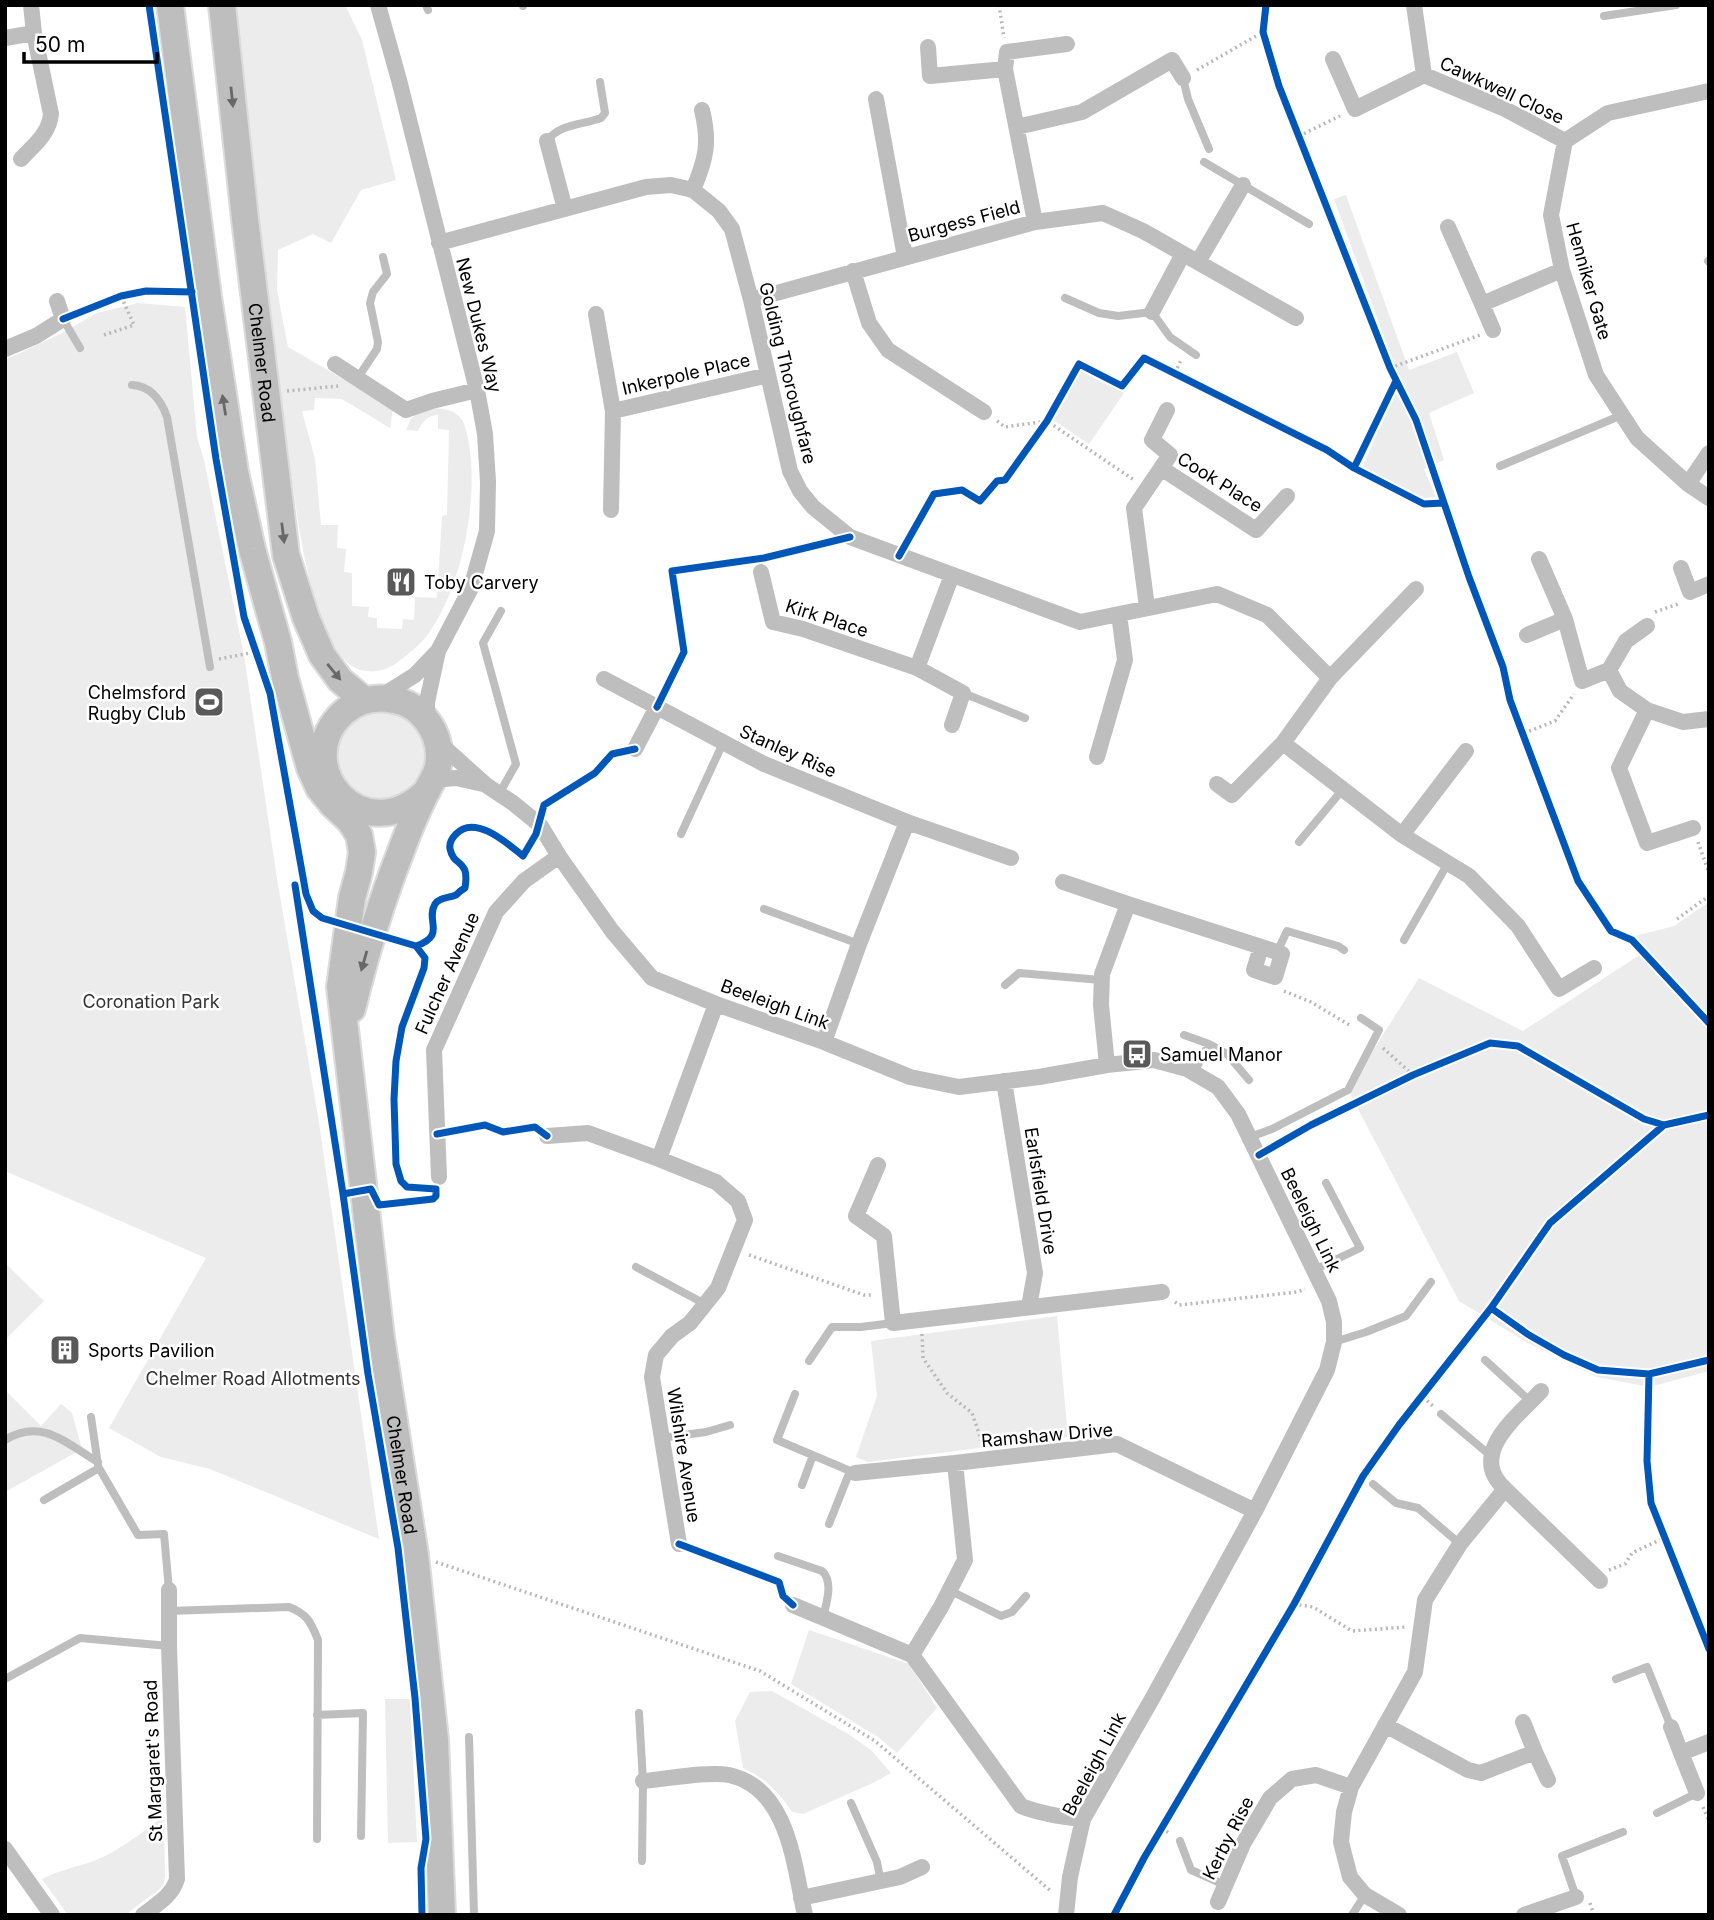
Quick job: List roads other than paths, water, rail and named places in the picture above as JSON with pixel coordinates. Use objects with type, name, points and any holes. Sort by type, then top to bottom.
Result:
[{"type":"main road","points":[[163,5],[194,196]]},
{"type":"main road","name":"Chelmer Road","points":[[170,5],[194,196],[235,472],[252,549],[267,647],[285,678],[310,768],[319,788],[350,821],[359,835],[362,852],[352,898],[340,987],[380,1325],[415,1555],[435,1740],[442,1915]]},
{"type":"main road","name":"Chelmer Road","points":[[222,5],[243,206],[286,555],[313,638],[328,666],[340,680],[371,699],[397,700],[413,707],[432,730],[439,757],[436,774],[401,850],[378,915],[346,1034]]},
{"type":"main road","name":"Chelmer Road","points":[[267,647],[295,675],[331,784],[341,796],[371,820],[376,836],[377,855],[364,903],[345,952]]},
{"type":"main road","points":[[326,769],[324,753],[334,722],[346,710],[371,699]]},
{"type":"main road","points":[[353,806],[368,812],[401,810],[415,802],[430,785]]},
{"type":"street","points":[[20,159],[43,136],[50,125],[51,114],[34,33],[31,5]]},
{"type":"street","name":"New Dukes Way","points":[[378,5],[477,390],[487,458],[487,531],[471,587],[438,652],[427,702],[432,730]]},
{"type":"street","name":"Cawkwell Close","points":[[1414,5],[1424,75]]},
{"type":"street","points":[[5,38],[34,33]]},
{"type":"street","points":[[1035,222],[1005,69],[1007,52],[1067,44]]},
{"type":"street","points":[[928,47],[930,76],[1005,69]]},
{"type":"street","name":"Cawkwell Close","points":[[1333,59],[1355,109],[1424,75],[1503,108],[1565,141]]},
{"type":"street","points":[[1017,127],[1082,112],[1172,60],[1183,78]]},
{"type":"street","points":[[1565,141],[1608,113],[1709,90]]},
{"type":"street","points":[[876,99],[905,257]]},
{"type":"street","points":[[439,243],[646,187],[671,185],[693,190],[704,164],[707,131],[702,110]]},
{"type":"street","name":"Henniker Gate","points":[[1565,141],[1551,215],[1562,270],[1596,375],[1637,438],[1688,484],[1709,498]]},
{"type":"street","points":[[547,142],[565,209]]},
{"type":"street","points":[[1198,262],[1243,185]]},
{"type":"street","name":"Golding Thoroughfare","points":[[693,190],[719,211],[732,229],[790,471],[800,491],[813,507],[850,537],[1080,622],[1217,594],[1267,615],[1330,678]]},
{"type":"street","name":"Burgess Field","points":[[751,300],[1035,222],[1103,213],[1143,231],[1296,317]]},
{"type":"street","points":[[1448,227],[1493,330]]},
{"type":"street","points":[[1152,312],[1183,254]]},
{"type":"street","points":[[1482,304],[1562,270]]},
{"type":"street","points":[[853,271],[869,323],[888,349],[984,412]]},
{"type":"street","points":[[5,349],[36,336],[63,319],[57,301]]},
{"type":"street","name":"Inkerpole Place","points":[[596,314],[613,411],[611,510]]},
{"type":"street","points":[[335,364],[406,411],[432,401],[477,390]]},
{"type":"street","name":"Inkerpole Place","points":[[613,411],[768,375]]},
{"type":"street","name":"Cook Place","points":[[1147,607],[1134,508],[1170,455],[1152,440],[1167,410]]},
{"type":"street","points":[[1688,484],[1709,453]]},
{"type":"street","name":"Cook Place","points":[[1161,468],[1256,530],[1287,496]]},
{"type":"street","points":[[1539,559],[1565,619],[1582,681],[1609,670],[1626,641],[1647,626]]},
{"type":"street","points":[[1681,568],[1690,592],[1709,584]]},
{"type":"street","name":"Kirk Place","points":[[761,572],[772,622],[803,629],[917,668],[963,693]]},
{"type":"street","points":[[917,668],[951,575]]},
{"type":"street","points":[[1217,785],[1232,795],[1283,743],[1330,678],[1416,589]]},
{"type":"street","points":[[1097,758],[1125,660],[1119,614]]},
{"type":"street","points":[[1527,635],[1565,619]]},
{"type":"street","name":"New Dukes Way","points":[[371,699],[415,674],[438,652]]},
{"type":"street","points":[[1609,670],[1620,691],[1647,710],[1683,722],[1709,719]]},
{"type":"street","name":"Stanley Rise","points":[[604,680],[764,764],[907,822],[1011,858]]},
{"type":"street","points":[[952,725],[963,693]]},
{"type":"street","points":[[635,749],[657,707]]},
{"type":"street","points":[[1647,710],[1619,768],[1647,844],[1693,828]]},
{"type":"street","name":"Beeleigh Link","points":[[432,730],[492,789],[540,825],[612,931],[652,978],[910,1077],[959,1087],[1154,1060],[1187,1069],[1218,1087],[1238,1114],[1329,1301],[1334,1322],[1334,1342],[1327,1370],[1255,1511],[1083,1819],[1070,1877],[1066,1910]]},
{"type":"street","points":[[1283,743],[1402,835],[1469,876],[1518,926],[1559,989],[1594,968]]},
{"type":"street","points":[[1402,835],[1466,751]]},
{"type":"street","name":"Beeleigh Link","points":[[430,785],[456,778],[492,789]]},
{"type":"street","points":[[824,1042],[907,822]]},
{"type":"street","name":"Fulcher Avenue","points":[[439,1177],[434,1050],[496,912],[524,881],[559,856]]},
{"type":"street","points":[[1063,882],[1282,954],[1275,977],[1254,970],[1269,950]]},
{"type":"street","points":[[1107,1065],[1101,974],[1128,904]]},
{"type":"street","points":[[659,1159],[716,1004]]},
{"type":"street","name":"Earlsfield Drive","points":[[1004,1081],[1035,1273],[1029,1307]]},
{"type":"street","name":"Wilshire Avenue","points":[[547,1136],[588,1133],[716,1182],[738,1201],[745,1220],[718,1288],[690,1323],[672,1336],[656,1354],[652,1377],[678,1544]]},
{"type":"street","points":[[878,1165],[856,1216],[884,1236],[893,1323],[1162,1293]]},
{"type":"street","points":[[1536,1396],[1499,1436],[1491,1457],[1491,1470],[1496,1481],[1600,1581]]},
{"type":"street","name":"Ramshaw Drive","points":[[852,1472],[1117,1444],[1255,1511]]},
{"type":"street","points":[[912,1655],[965,1560],[955,1463]]},
{"type":"street","points":[[1399,1915],[1365,1895],[1350,1877],[1340,1842],[1344,1812],[1351,1787],[1415,1672],[1424,1600],[1460,1544],[1505,1489]]},
{"type":"street","name":"St Margaret's Road","points":[[143,1915],[174,1890],[177,1879],[169,1590]]},
{"type":"street","points":[[793,1605],[912,1655],[1021,1806],[1035,1812],[1083,1819]]},
{"type":"street","points":[[1523,1722],[1548,1780]]},
{"type":"street","points":[[1385,1725],[1468,1770],[1481,1773],[1535,1752]]},
{"type":"street","points":[[1671,1727],[1697,1793]]},
{"type":"street","points":[[1681,1753],[1709,1741]]},
{"type":"street","points":[[643,1781],[713,1774],[729,1775],[757,1788],[779,1814],[805,1915]]},
{"type":"street","name":"Kerby Rise","points":[[1218,1902],[1242,1844],[1270,1798],[1293,1779],[1316,1775],[1351,1787]]},
{"type":"street","points":[[5,1849],[52,1915]]},
{"type":"street","points":[[801,1898],[881,1882],[922,1867]]},
{"type":"street","points":[[1524,1915],[1576,1897]]},
{"type":"lane","points":[[1604,16],[1676,5]]},
{"type":"lane","points":[[1183,78],[1188,99],[1209,149]]},
{"type":"lane","points":[[547,142],[552,134],[563,128],[601,118],[605,113],[600,82]]},
{"type":"lane","points":[[1204,162],[1309,224]]},
{"type":"lane","points":[[361,381],[377,349],[370,303],[373,292],[387,274],[383,257]]},
{"type":"lane","points":[[1065,298],[1099,313],[1118,316],[1152,312],[1170,337],[1196,355]]},
{"type":"lane","points":[[63,319],[80,348]]},
{"type":"lane","points":[[132,385],[139,386],[157,397],[167,417],[209,664]]},
{"type":"lane","points":[[1500,466],[1622,415]]},
{"type":"lane","points":[[492,789],[516,764],[483,643],[500,611]]},
{"type":"lane","points":[[963,693],[1025,718]]},
{"type":"lane","points":[[681,834],[723,743]]},
{"type":"lane","points":[[1299,842],[1343,789]]},
{"type":"lane","points":[[1404,940],[1448,863]]},
{"type":"lane","points":[[764,909],[859,944]]},
{"type":"lane","points":[[1269,950],[1287,931],[1344,950]]},
{"type":"lane","points":[[1005,985],[1019,973],[1101,980]]},
{"type":"lane","points":[[1250,1137],[1272,1129],[1348,1090],[1379,1030],[1361,1018]]},
{"type":"lane","points":[[1184,1035],[1227,1054],[1249,1080]]},
{"type":"lane","points":[[1194,1072],[1209,1044]]},
{"type":"lane","points":[[1317,1277],[1360,1248],[1326,1183]]},
{"type":"lane","points":[[636,1268],[705,1304]]},
{"type":"lane","points":[[1334,1342],[1406,1316],[1431,1282]]},
{"type":"lane","points":[[809,1361],[832,1327],[893,1323]]},
{"type":"lane","points":[[1485,1360],[1536,1396]]},
{"type":"lane","points":[[795,1394],[777,1440],[852,1472],[829,1524]]},
{"type":"lane","points":[[1441,1414],[1491,1457]]},
{"type":"lane","points":[[90,1417],[98,1465],[138,1535],[164,1534],[169,1590]]},
{"type":"lane","points":[[662,1438],[706,1432],[730,1425]]},
{"type":"lane","points":[[5,1440],[28,1431],[40,1432],[62,1438],[98,1465]]},
{"type":"lane","points":[[802,1485],[813,1455]]},
{"type":"lane","points":[[44,1500],[98,1465]]},
{"type":"lane","points":[[1373,1484],[1396,1503],[1418,1508],[1460,1544]]},
{"type":"lane","points":[[778,1556],[826,1575],[828,1583],[823,1618]]},
{"type":"lane","points":[[949,1590],[1001,1616],[1012,1612],[1026,1596]]},
{"type":"lane","points":[[169,1611],[289,1607],[302,1612],[312,1625],[318,1640],[317,1839]]},
{"type":"lane","points":[[5,1679],[80,1638],[169,1646]]},
{"type":"lane","points":[[1616,1679],[1647,1667],[1671,1727]]},
{"type":"lane","points":[[317,1715],[363,1713],[361,1836]]},
{"type":"lane","points":[[639,1713],[643,1781],[642,1861]]},
{"type":"lane","points":[[469,1737],[474,1915]]},
{"type":"lane","points":[[1657,1813],[1697,1793]]},
{"type":"lane","points":[[850,1803],[877,1862],[881,1882]]},
{"type":"lane","points":[[1576,1897],[1563,1856],[1623,1832]]},
{"type":"lane","points":[[1180,1841],[1191,1870],[1225,1885]]},
{"type":"lane","points":[[1352,1915],[1365,1895]]},
{"type":"place","name":"Toby Carvery","points":[[401,582]]},
{"type":"place","name":"Chelmsford Rugby Club","points":[[209,702]]},
{"type":"place","name":"Samuel Manor","points":[[1137,1054]]},
{"type":"place","name":"Sports Pavilion","points":[[65,1350]]},
{"type":"park label","name":"Coronation Park","points":[[151,1001]]},
{"type":"park label","name":"Chelmer Road Allotments","points":[[253,1378]]}]
